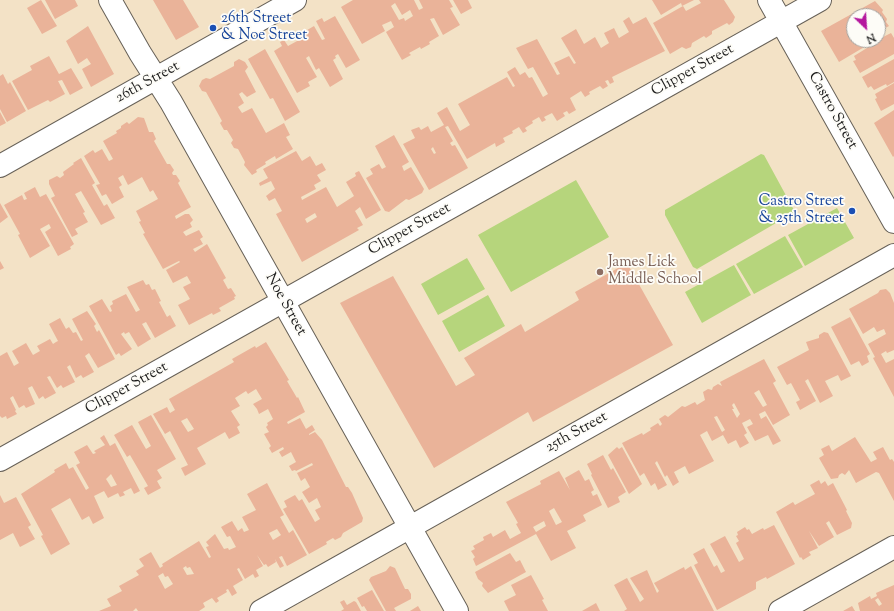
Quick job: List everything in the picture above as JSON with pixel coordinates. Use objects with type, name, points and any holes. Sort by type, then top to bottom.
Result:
[{"type":"street","name":"Noe Street","points":[[110,0],[156,78],[458,611]]},
{"type":"street","name":"26th Street","points":[[0,166],[295,0]]},
{"type":"street","name":"Castro Street","points":[[769,0],[894,222]]},
{"type":"street","name":"Clipper Street","points":[[0,460],[820,0]]},
{"type":"street","name":"25th Street","points":[[261,611],[894,255]]},
{"type":"street","points":[[780,611],[894,547]]},
{"type":"green space","points":[[761,154],[764,155],[795,212],[697,269],[693,267],[665,215],[665,210]]},
{"type":"green space","points":[[576,180],[609,237],[511,292],[478,235]]},
{"type":"green space","points":[[837,208],[854,238],[805,266],[788,235]]},
{"type":"green space","points":[[785,236],[803,267],[754,294],[736,264]]},
{"type":"green space","points":[[467,258],[485,289],[438,315],[421,284]]},
{"type":"green space","points":[[734,265],[751,295],[702,323],[685,292]]},
{"type":"green space","points":[[488,295],[505,326],[459,352],[442,321]]},
{"type":"building","points":[[41,0],[57,26],[42,34],[27,8]]},
{"type":"building","points":[[45,0],[75,0],[78,6],[55,19]]},
{"type":"building","points":[[153,0],[183,0],[199,27],[176,40]]},
{"type":"building","points":[[353,0],[414,0],[419,10],[423,8],[419,0],[449,0],[453,7],[450,8],[460,25],[443,35],[434,18],[430,19],[439,36],[429,42],[430,44],[409,53],[411,55],[402,60],[386,32],[394,27],[391,21],[382,25],[385,31],[362,44],[341,7]],"holes":[[[395,3],[402,15],[410,10],[413,16],[405,21],[404,18],[399,20],[391,6]]]},
{"type":"building","points":[[453,0],[468,0],[472,8],[461,14]]},
{"type":"building","points":[[652,0],[694,0],[682,6],[681,3],[661,15]]},
{"type":"building","points":[[699,0],[724,0],[735,17],[733,22],[729,25],[727,23],[712,31],[712,34],[706,38],[704,36],[692,43],[691,47],[686,49],[682,47],[670,54],[653,23],[683,6],[686,11],[701,3]]},
{"type":"building","points":[[875,1],[881,8],[862,8]]},
{"type":"building","points":[[335,16],[360,60],[346,68],[338,54],[335,56],[336,58],[333,60],[343,79],[330,87],[319,68],[316,70],[309,56],[306,58],[317,77],[308,82],[310,86],[297,93],[274,51],[282,46],[280,42],[284,40],[288,46],[299,40],[297,36],[314,26],[322,40],[325,39],[316,21],[322,18],[324,22]]},
{"type":"building","points":[[629,17],[633,24],[646,17],[665,51],[612,77],[614,82],[610,84],[608,80],[605,81],[608,86],[603,89],[600,86],[589,92],[590,94],[585,97],[581,91],[570,98],[576,110],[569,114],[567,111],[563,113],[565,116],[557,121],[552,113],[544,117],[546,120],[542,122],[539,117],[525,128],[527,131],[523,133],[519,127],[512,131],[513,133],[503,138],[505,142],[496,147],[495,143],[467,159],[448,126],[445,127],[453,141],[450,143],[452,146],[455,145],[468,168],[429,190],[403,144],[415,138],[411,130],[419,127],[421,130],[428,126],[431,132],[444,125],[437,113],[447,107],[460,131],[470,125],[458,104],[507,77],[513,87],[515,86],[507,72],[515,67],[520,75],[525,72],[529,78],[532,77],[543,97],[548,94],[533,67],[528,69],[516,48],[537,39],[557,75],[560,74],[554,63],[569,56],[574,64],[576,63],[561,38],[576,29],[584,44],[595,37],[601,48],[609,43],[604,33],[614,28],[619,38],[629,32],[623,21]],"holes":[[[433,147],[436,153],[434,154],[431,149]]]},
{"type":"building","points":[[846,17],[846,48],[863,48],[839,62],[821,31]]},
{"type":"building","points":[[88,26],[114,74],[91,87],[82,69],[91,64],[87,58],[78,64],[66,41]]},
{"type":"building","points":[[891,33],[894,38],[894,54],[860,73],[853,61],[856,60],[854,56],[867,48],[886,48],[886,36]]},
{"type":"building","points":[[265,49],[300,112],[285,121],[273,98],[270,99],[248,59]]},
{"type":"building","points":[[49,56],[59,74],[71,68],[83,88],[70,95],[62,80],[58,81],[65,94],[50,102],[48,100],[28,110],[12,81],[32,70],[30,66]]},
{"type":"building","points":[[239,59],[245,62],[248,67],[245,71],[256,92],[247,97],[242,92],[239,94],[244,103],[238,107],[242,113],[252,108],[266,133],[284,123],[290,135],[286,137],[293,149],[276,159],[275,156],[265,162],[266,164],[256,170],[257,172],[252,175],[244,165],[245,162],[238,149],[234,148],[231,143],[233,140],[227,130],[224,130],[220,123],[222,121],[206,92],[202,91],[199,86],[202,80],[206,78],[210,79],[234,66],[234,62]]},
{"type":"building","points":[[894,59],[894,82],[874,90],[871,86],[868,88],[862,77]]},
{"type":"building","points":[[3,74],[8,84],[10,82],[26,111],[7,122],[0,109],[0,76]]},
{"type":"building","points":[[894,83],[894,104],[881,111],[875,99],[877,98],[875,94]]},
{"type":"building","points":[[894,110],[894,156],[893,157],[874,123]]},
{"type":"building","points":[[0,112],[6,123],[0,126]]},
{"type":"building","points":[[138,117],[144,118],[149,132],[153,132],[156,139],[154,141],[167,164],[170,164],[174,170],[172,173],[173,175],[176,175],[180,181],[178,183],[191,207],[175,216],[176,219],[185,214],[189,214],[193,220],[190,223],[192,227],[183,232],[186,236],[199,230],[203,237],[200,239],[203,244],[193,249],[195,252],[207,244],[226,278],[223,280],[228,289],[231,288],[236,296],[234,297],[235,299],[219,308],[221,311],[213,315],[212,313],[189,325],[178,305],[190,299],[183,287],[191,283],[187,276],[173,283],[166,270],[180,262],[179,261],[163,269],[143,234],[145,233],[139,222],[141,221],[136,211],[158,199],[153,190],[150,192],[142,177],[128,185],[123,175],[118,178],[122,185],[119,187],[124,197],[112,204],[106,194],[102,196],[96,185],[100,184],[84,156],[93,150],[95,153],[102,149],[109,161],[113,159],[103,141],[117,133],[116,131],[121,128],[121,126],[127,122],[129,124]]},
{"type":"building","points":[[394,135],[409,162],[402,166],[404,171],[411,167],[424,189],[422,193],[409,200],[406,199],[389,212],[385,211],[366,178],[373,174],[370,169],[379,164],[382,169],[386,167],[375,146]]},
{"type":"building","points":[[296,151],[302,161],[310,156],[316,166],[322,163],[326,170],[317,175],[321,181],[314,185],[316,189],[301,197],[302,200],[326,187],[337,207],[354,196],[346,182],[356,176],[355,173],[359,171],[381,210],[366,219],[360,207],[355,211],[363,225],[357,228],[359,230],[302,262],[276,214],[282,211],[275,198],[269,201],[266,196],[275,189],[271,181],[260,186],[259,183],[268,178],[263,169]],"holes":[[[315,213],[317,217],[307,223],[305,219]]]},
{"type":"building","points":[[81,158],[95,183],[92,185],[104,206],[107,204],[115,218],[101,225],[81,191],[75,194],[85,212],[83,213],[88,222],[75,229],[78,234],[72,237],[51,198],[55,196],[49,184],[49,180],[57,176],[60,178],[64,175],[63,172]]},
{"type":"building","points":[[35,187],[40,197],[46,194],[74,244],[70,247],[71,249],[58,256],[45,232],[51,228],[49,224],[40,229],[50,246],[30,258],[18,235],[20,234],[4,205],[22,195],[24,200],[27,199],[24,193]]},
{"type":"building","points":[[0,203],[8,217],[0,223]]},
{"type":"building","points":[[0,261],[4,268],[0,270]]},
{"type":"building","points":[[627,263],[673,345],[533,422],[528,412],[434,468],[340,303],[393,276],[456,386],[475,375],[464,358],[521,324],[525,332],[579,300],[575,292]]},
{"type":"building","points":[[143,280],[146,285],[149,284],[152,290],[155,289],[161,301],[159,302],[167,317],[170,315],[176,326],[155,338],[146,322],[142,324],[151,339],[138,347],[129,332],[125,334],[124,332],[121,334],[132,349],[121,356],[119,353],[116,355],[89,306],[102,299],[110,312],[112,311],[110,306],[113,304],[112,301],[126,294],[136,312],[140,310],[127,287]]},
{"type":"building","points":[[886,289],[890,293],[894,303],[894,350],[887,353],[886,351],[881,354],[886,363],[894,359],[894,397],[873,358],[875,357],[868,344],[886,334],[884,329],[877,332],[874,327],[863,334],[849,309],[878,293],[880,290]]},
{"type":"building","points":[[87,311],[96,324],[94,326],[97,332],[99,330],[115,359],[98,368],[89,353],[85,356],[94,372],[83,378],[81,375],[76,378],[70,365],[67,367],[75,382],[63,388],[61,385],[57,388],[50,376],[47,377],[56,393],[45,399],[43,396],[39,399],[32,386],[28,388],[35,404],[26,408],[24,405],[19,408],[13,396],[10,398],[17,414],[7,419],[6,416],[2,418],[0,416],[0,356],[7,352],[14,366],[19,363],[12,351],[26,343],[33,355],[40,351],[37,346],[50,339],[53,344],[58,341],[49,324],[60,318],[66,329],[69,327],[73,333],[76,332],[81,341],[83,340],[72,319]]},
{"type":"building","points":[[850,317],[870,354],[867,356],[869,362],[862,366],[859,361],[851,365],[831,327]]},
{"type":"building","points":[[824,332],[828,333],[851,376],[841,381],[838,375],[825,381],[833,396],[820,403],[808,379],[805,381],[816,401],[800,410],[796,402],[800,400],[791,383],[787,385],[777,367],[809,350],[806,342],[819,338],[819,335]]},
{"type":"building","points":[[266,342],[289,380],[287,381],[297,398],[298,397],[305,412],[287,422],[288,424],[300,418],[306,429],[312,425],[315,430],[309,435],[315,432],[322,440],[346,487],[348,487],[352,493],[363,518],[362,522],[343,533],[341,537],[335,540],[333,538],[326,542],[327,544],[309,554],[283,509],[287,507],[284,501],[295,495],[299,501],[302,499],[315,522],[320,519],[315,510],[321,507],[317,498],[309,503],[302,492],[310,487],[305,478],[301,481],[297,473],[313,465],[312,463],[296,471],[292,471],[289,466],[296,462],[291,452],[282,457],[279,452],[284,449],[283,447],[272,453],[269,448],[271,446],[264,434],[269,432],[266,427],[268,425],[267,423],[273,419],[268,409],[259,414],[253,404],[262,399],[256,389],[248,394],[246,391],[235,398],[240,406],[231,411],[240,425],[237,427],[240,433],[229,439],[225,432],[197,448],[206,464],[185,476],[181,468],[188,465],[170,431],[165,434],[153,414],[167,407],[170,413],[175,410],[169,399],[234,362],[232,359],[255,346],[256,348]],"holes":[[[187,418],[194,429],[188,432],[181,421]]]},
{"type":"building","points":[[764,359],[776,381],[773,383],[790,415],[773,425],[765,411],[759,414],[761,419],[766,416],[781,441],[773,445],[768,435],[755,441],[747,427],[753,424],[750,419],[742,423],[747,433],[744,435],[749,443],[740,448],[736,440],[728,444],[723,435],[712,441],[707,431],[700,435],[714,461],[689,474],[685,466],[674,472],[679,482],[673,486],[667,475],[665,477],[657,461],[655,463],[667,485],[658,490],[655,483],[651,486],[644,473],[640,476],[622,443],[642,433],[643,435],[658,423],[660,426],[662,424],[659,419],[665,415],[668,417],[682,406],[685,407],[695,402],[697,405],[705,400],[703,392],[708,389],[712,390],[713,387],[718,384],[722,386],[720,382]],"holes":[[[759,390],[767,405],[763,407],[754,393]],[[734,403],[740,414],[737,418],[732,409],[734,409],[732,405]],[[717,416],[725,430],[722,432],[714,417]]]},
{"type":"building","points":[[151,415],[176,459],[157,470],[162,478],[157,481],[161,488],[148,495],[144,488],[148,486],[130,455],[127,457],[114,435],[132,425],[146,449],[151,446],[138,422]]},
{"type":"building","points":[[104,435],[110,446],[115,443],[140,491],[134,494],[131,488],[123,492],[125,495],[120,497],[118,493],[108,498],[104,491],[94,496],[104,518],[93,524],[89,516],[82,520],[70,498],[51,509],[70,544],[51,555],[41,536],[43,535],[21,494],[66,463],[69,469],[73,467],[86,490],[89,488],[76,465],[80,463],[74,452],[87,445],[93,454],[96,453],[94,451],[105,445],[100,438]],"holes":[[[111,474],[117,485],[111,487],[106,479]]]},
{"type":"building","points":[[855,437],[871,462],[877,459],[873,452],[883,447],[890,460],[892,459],[894,462],[894,501],[879,473],[876,472],[856,483],[849,470],[845,475],[842,473],[838,478],[831,479],[819,458],[824,455],[821,449],[829,445],[832,451]]},
{"type":"building","points":[[617,447],[619,449],[622,447],[642,484],[629,494],[608,455]]},
{"type":"building","points":[[603,455],[611,470],[613,468],[626,492],[618,497],[620,502],[608,508],[587,464]]},
{"type":"building","points":[[579,470],[585,481],[589,479],[594,490],[591,492],[593,496],[597,494],[602,505],[583,515],[586,521],[567,531],[576,548],[551,561],[536,534],[476,566],[473,559],[475,557],[471,551],[475,549],[473,546],[484,540],[483,537],[491,533],[493,537],[505,530],[510,539],[521,533],[516,524],[518,523],[506,502],[541,484],[540,481],[559,471],[570,490],[565,478]],"holes":[[[554,508],[562,522],[556,525],[549,511]],[[544,521],[546,526],[536,532],[533,527]]]},
{"type":"building","points":[[819,480],[821,484],[825,481],[828,486],[833,483],[847,510],[846,511],[852,523],[851,528],[837,535],[829,521],[826,523],[834,537],[819,546],[809,531],[818,548],[809,552],[811,555],[803,560],[801,557],[800,558],[776,512],[793,502],[795,505],[815,494],[810,485]]},
{"type":"building","points":[[267,483],[284,515],[280,517],[289,533],[293,530],[307,555],[287,566],[282,556],[279,557],[284,566],[280,568],[275,559],[276,562],[268,567],[266,564],[264,565],[257,555],[263,566],[256,570],[259,576],[255,578],[253,574],[245,579],[239,568],[237,569],[243,580],[233,586],[237,593],[232,596],[228,589],[226,590],[227,592],[217,598],[219,601],[216,603],[212,598],[203,603],[205,607],[199,611],[138,611],[136,608],[133,611],[99,611],[111,606],[107,599],[122,591],[119,586],[139,575],[136,571],[144,566],[139,559],[151,552],[160,568],[163,566],[162,564],[199,541],[209,558],[211,557],[206,547],[209,546],[206,542],[215,534],[224,549],[228,548],[229,550],[236,547],[230,536],[227,537],[221,527],[232,521],[238,531],[242,528],[244,532],[249,530],[242,517],[256,510],[247,494]],"holes":[[[277,529],[281,535],[273,540],[269,533]],[[186,566],[187,568],[190,567],[194,574],[187,575],[183,568]],[[163,573],[165,577],[168,576],[173,584],[165,589],[158,576]]]},
{"type":"building","points":[[0,495],[4,503],[16,497],[31,525],[28,527],[35,539],[20,547],[13,533],[0,540]]},
{"type":"building","points":[[774,525],[795,564],[767,579],[766,577],[756,582],[756,589],[717,610],[694,565],[698,563],[693,554],[704,548],[714,567],[717,565],[721,573],[725,571],[710,544],[725,536],[739,562],[744,559],[736,543],[739,541],[736,536],[738,535],[737,532],[745,527],[747,530],[749,529],[752,534],[763,528],[764,530]]},
{"type":"building","points":[[510,553],[516,562],[520,560],[526,572],[488,593],[482,586],[483,583],[478,579],[475,572]]},
{"type":"building","points":[[390,566],[395,568],[405,589],[408,589],[411,594],[411,599],[394,608],[396,611],[386,611],[369,580],[371,577],[386,571]]},
{"type":"building","points":[[691,566],[714,611],[624,611],[627,609],[614,585],[627,578],[640,602],[644,599],[630,578],[647,570],[657,593],[659,591],[654,583],[684,567],[685,570]]},
{"type":"building","points":[[531,575],[544,599],[542,600],[548,611],[509,611],[504,601],[516,595],[511,585]]},
{"type":"building","points":[[894,585],[894,611],[860,611],[858,603],[870,596],[871,599],[877,596],[876,593]],"holes":[[[878,598],[882,604],[879,606],[875,600]]]},
{"type":"building","points":[[372,590],[384,611],[367,611],[364,606],[362,607],[357,598]]},
{"type":"building","points":[[344,600],[347,605],[354,601],[356,602],[361,611],[341,611],[344,609],[340,602]]},
{"type":"building","points":[[596,603],[600,611],[582,611]]},
{"type":"building","points":[[418,606],[421,611],[410,611]]},
{"type":"building","points":[[852,606],[855,611],[843,611]]},
{"type":"place","name":"26th Street & Noe Street","points":[[213,28]]},
{"type":"place","name":"Castro Street & 25th Street","points":[[852,211]]},
{"type":"place","name":"James Lick Middle School","points":[[600,272]]}]
